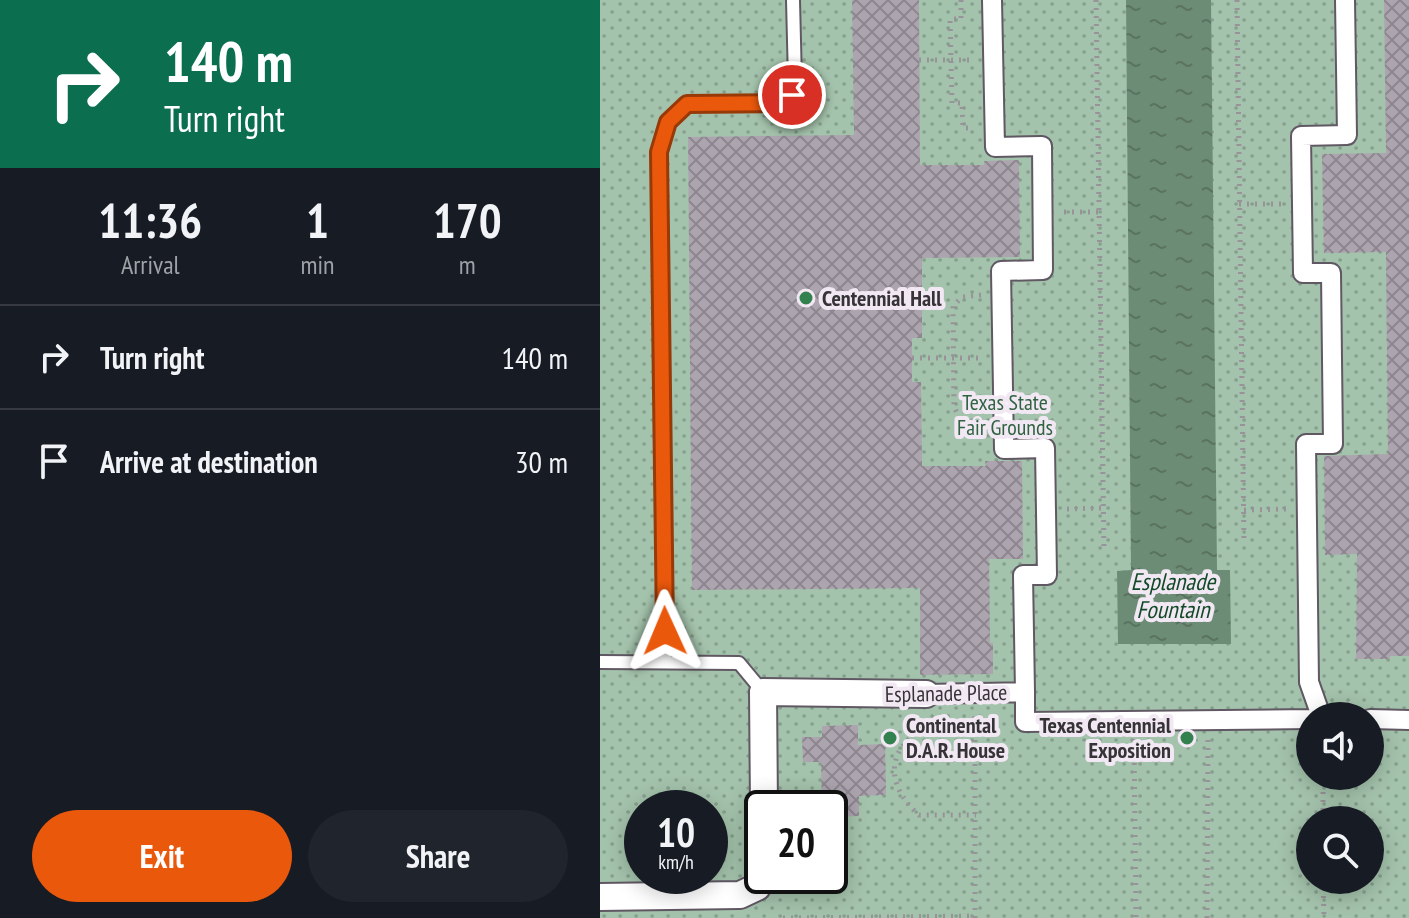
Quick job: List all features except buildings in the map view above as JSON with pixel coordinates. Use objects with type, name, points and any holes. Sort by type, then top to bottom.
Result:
[{"type":"street","points":[[992,0],[995,147],[1042,146],[1043,270],[1001,271],[1004,449],[1045,448],[1047,575],[1023,575],[1025,692]]},
{"type":"street","points":[[1316,702],[1309,682],[1306,444],[1333,444],[1331,273],[1303,273],[1301,136],[1347,135],[1345,0]]},
{"type":"street","points":[[763,692],[764,790]]},
{"type":"street","name":"Esplanade Place","points":[[763,692],[1025,692],[1025,722],[1296,719]]},
{"type":"street","points":[[1384,719],[1409,720]]},
{"type":"street","points":[[600,897],[744,893]]},
{"type":"lane","points":[[665,662],[659,152],[668,122],[687,104],[778,103],[792,95],[795,81],[793,0]]},
{"type":"lane","points":[[600,662],[739,663],[763,692]]},
{"type":"path","points":[[961,0],[961,19],[950,19],[952,103],[962,103],[963,128],[994,128]]},
{"type":"path","points":[[1096,0],[1104,549]]},
{"type":"path","points":[[1237,0],[1244,543]]},
{"type":"path","points":[[919,60],[993,59]]},
{"type":"path","points":[[1239,204],[1302,203]]},
{"type":"path","points":[[1043,212],[1099,212]]},
{"type":"path","points":[[1002,295],[969,295],[956,301],[953,306],[953,358],[954,407],[960,419],[971,425],[1003,424]]},
{"type":"path","points":[[912,358],[1003,358]]},
{"type":"path","points":[[1046,509],[1103,508]]},
{"type":"path","points":[[1244,510],[1307,509]]},
{"type":"path","points":[[783,918],[975,917],[975,693]]},
{"type":"path","points":[[921,694],[916,733],[898,751],[894,770],[898,792],[919,815],[976,815]]},
{"type":"path","points":[[1207,918],[1208,719]]},
{"type":"path","points":[[1134,720],[1136,918]]},
{"type":"path","points":[[1323,894],[1324,918]]},
{"type":"green space","name":"Texas State Fair Grounds","points":[[600,0],[1409,0],[1409,918],[600,918]]},
{"type":"water","name":"Esplanade Fountain","points":[[1126,0],[1211,0],[1217,570],[1230,570],[1231,644],[1118,644],[1117,571],[1131,570]]},
{"type":"place","name":"Centennial Hall","points":[[806,298]]},
{"type":"place","name":"Continental D.A.R. House","points":[[890,738]]},
{"type":"place","name":"Texas Centennial Exposition","points":[[1187,738]]},
{"type":"route","points":[[665,631],[659,152],[668,122],[687,104],[778,103],[792,95]]}]
